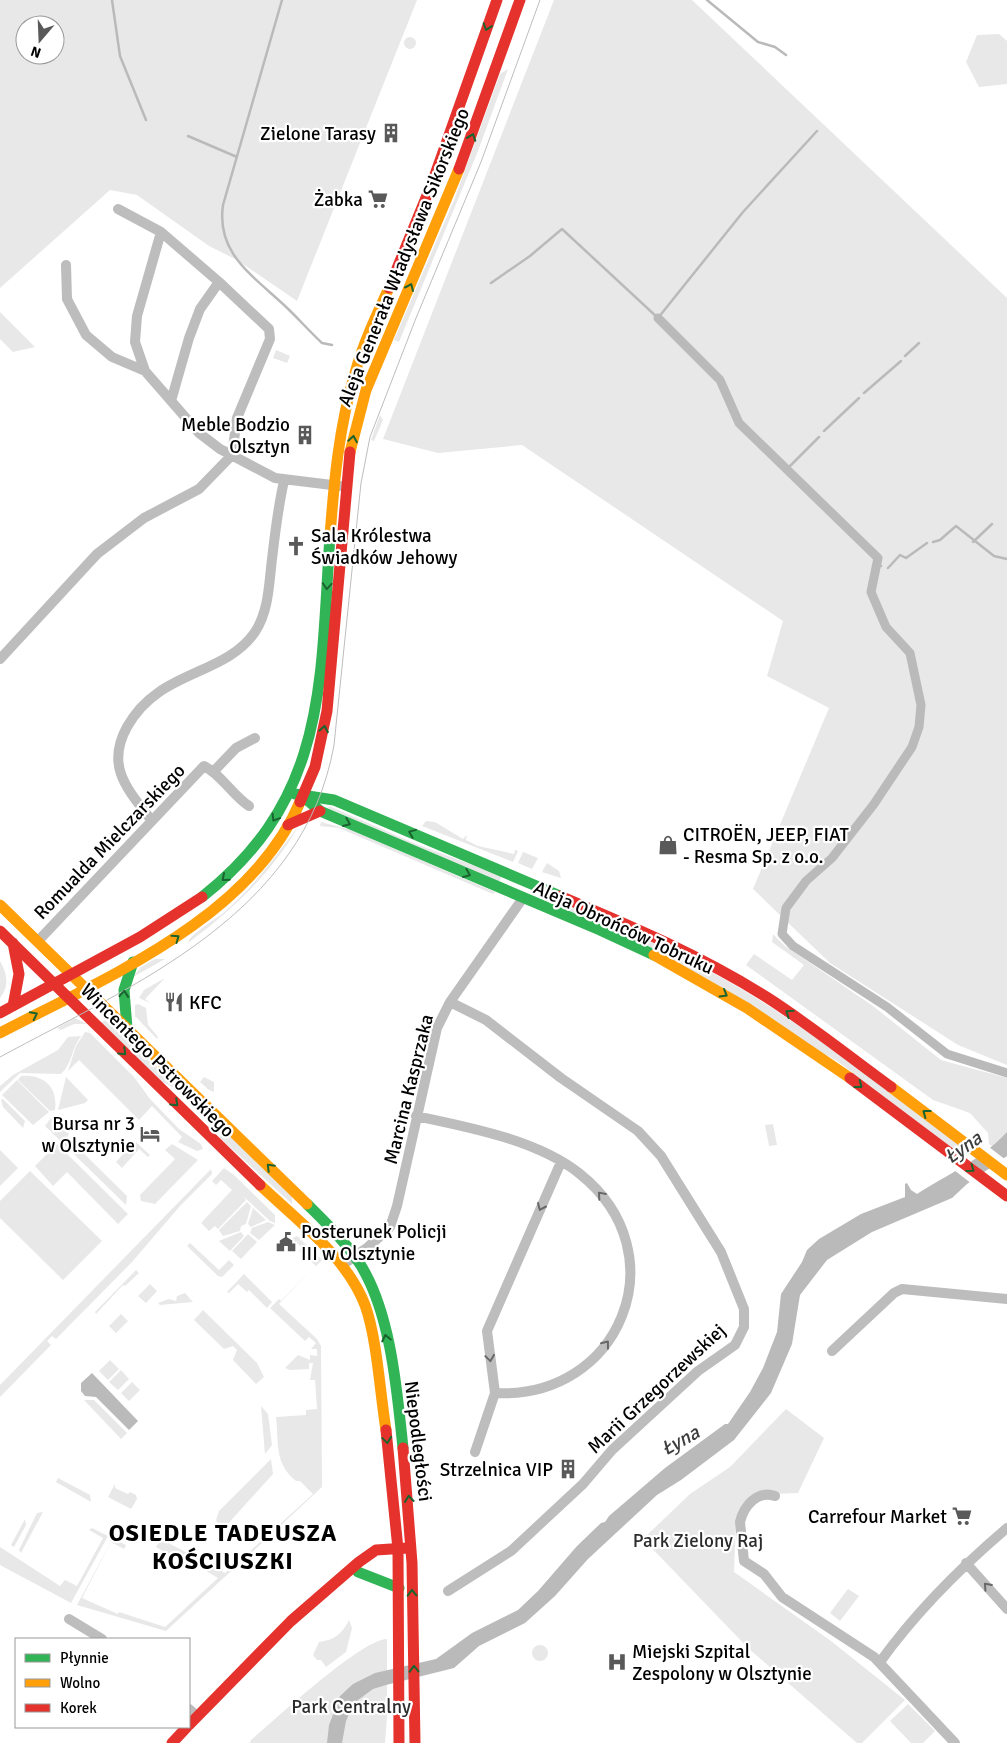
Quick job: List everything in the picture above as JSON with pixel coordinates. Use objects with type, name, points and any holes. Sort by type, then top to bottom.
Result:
[{"type":"main road","name":"Aleja Generała Władysława Sikorskiego","points":[[0,1013],[166,922],[223,880],[258,843],[275,820],[290,792],[307,751],[314,712],[322,639],[333,485],[349,395],[362,348],[434,180],[497,0]]},
{"type":"main road","name":"Aleja Generała Władysława Sikorskiego","points":[[0,1033],[172,940],[225,901],[260,864],[288,825],[303,797],[315,767],[326,718],[347,487],[354,432],[365,393],[456,178],[520,0]]},
{"type":"main road","name":"Aleja Obrońców Tobruku","points":[[290,792],[303,797],[334,800],[674,945],[768,998],[830,1041],[1007,1174]]},
{"type":"main road","name":"Aleja Obrońców Tobruku","points":[[303,797],[320,811],[666,961],[747,1008],[832,1064],[1007,1196]]},
{"type":"main road","points":[[288,825],[320,811]]},
{"type":"main road","name":"Wincentego Pstrowskiego","points":[[0,905],[305,1202],[355,1256]]},
{"type":"main road","name":"Wincentego Pstrowskiego","points":[[0,931],[292,1214],[342,1265]]},
{"type":"main road","points":[[13,943],[19,974],[13,1006]]},
{"type":"main road","points":[[126,1028],[124,990],[133,962]]},
{"type":"main road","name":"Niepodległości","points":[[355,1256],[377,1302],[390,1356],[401,1426],[411,1523],[415,1743]]},
{"type":"main road","name":"Niepodległości","points":[[342,1265],[356,1286],[365,1306],[371,1330],[390,1457],[398,1549],[399,1743]]},
{"type":"main road","points":[[190,1719],[291,1621],[376,1550],[412,1547]]},
{"type":"main road","points":[[338,1581],[398,1549]]},
{"type":"main road","points":[[358,1572],[399,1588]]},
{"type":"main road","points":[[172,1743],[183,1728]]},
{"type":"street","points":[[0,659],[97,554],[144,518],[199,489],[232,455],[237,418],[270,339],[269,329],[219,282],[161,232],[118,210]]},
{"type":"street","points":[[161,232],[136,316],[135,342],[145,371],[199,433],[232,455],[275,478],[347,487]]},
{"type":"street","points":[[66,265],[67,299],[86,335],[112,357],[145,371]]},
{"type":"street","points":[[171,401],[189,338],[200,309],[219,282]]},
{"type":"street","points":[[152,821],[127,789],[121,776],[118,766],[119,744],[136,712],[154,694],[239,649],[256,630],[266,605],[284,480]]},
{"type":"street","points":[[214,771],[236,748],[255,738]]},
{"type":"street","name":"Romualda Mielczarskiego","points":[[38,941],[204,766],[214,771],[249,806]]},
{"type":"street","name":"Marcina Kasprzaka","points":[[342,1265],[390,1227],[397,1206],[437,1028],[450,1002],[522,898]]},
{"type":"street","name":"Marii Grzegorzewskiej","points":[[448,1591],[511,1551],[583,1484],[612,1450],[698,1371],[735,1345],[744,1327],[744,1309],[721,1252],[661,1156],[638,1131],[562,1078],[486,1020],[450,1002]]},
{"type":"street","points":[[416,1116],[500,1136],[529,1146],[561,1162],[580,1173],[603,1197],[622,1228],[630,1258],[630,1292],[624,1314],[605,1347],[572,1376],[517,1394],[495,1393]]},
{"type":"street","points":[[475,1452],[495,1393],[487,1331],[561,1162]]},
{"type":"street","points":[[292,1214],[305,1202]]},
{"type":"street","points":[[832,1351],[894,1293],[902,1288],[1007,1299]]},
{"type":"street","points":[[775,1496],[766,1493],[756,1496],[741,1516],[744,1561],[764,1574],[782,1597],[880,1662],[955,1743]]},
{"type":"street","points":[[880,1662],[918,1615],[966,1563],[1007,1528]]},
{"type":"street","points":[[966,1563],[1007,1609]]},
{"type":"street","points":[[69,1619],[100,1638]]},
{"type":"green space","points":[[0,0],[417,0],[297,301],[237,260],[209,246],[137,195],[110,190],[0,288]]},
{"type":"green space","points":[[554,0],[692,0],[1007,298],[1007,1065],[958,1045],[830,963],[753,889],[829,708],[767,676],[783,621],[522,445],[438,453],[383,439]]},
{"type":"green space","points":[[999,34],[1007,41],[1007,84],[979,87],[966,62],[977,35]]},
{"type":"green space","points":[[410,37],[416,43],[410,49],[404,43]]},
{"type":"green space","points":[[508,69],[478,151],[399,342],[394,340],[454,200],[500,74]]},
{"type":"green space","points":[[0,312],[35,347],[13,352],[0,339]]},
{"type":"green space","points":[[276,350],[290,356],[287,363],[273,358]]},
{"type":"green space","points":[[380,415],[383,420],[374,441],[371,440]]},
{"type":"green space","points":[[329,806],[416,844],[502,876],[499,882],[328,808]]},
{"type":"green space","points":[[426,821],[435,822],[463,839],[467,835],[466,840],[478,846],[514,854],[515,850],[518,851],[513,862],[422,826]]},
{"type":"green space","points":[[321,822],[351,830],[495,892],[493,894],[339,828],[320,826]]},
{"type":"green space","points":[[298,827],[263,876],[249,891],[220,918],[188,943],[197,932],[234,904],[263,872]]},
{"type":"green space","points":[[523,852],[538,858],[532,869],[518,863]]},
{"type":"green space","points":[[547,863],[559,871],[561,878],[542,872]]},
{"type":"green space","points":[[547,896],[624,929],[699,965],[748,993],[829,1047],[960,1146],[955,1150],[837,1061],[550,902]]},
{"type":"green space","points":[[773,934],[785,946],[873,1006],[941,1060],[1007,1078],[1007,1132],[993,1147],[989,1144],[988,1133],[970,1113],[933,1100],[746,965],[754,954],[792,980],[804,965],[772,942]]},
{"type":"green space","points":[[155,959],[165,959],[133,977],[141,967]]},
{"type":"green space","points":[[0,961],[4,970],[6,984],[0,998]]},
{"type":"green space","points":[[165,978],[145,999],[150,1003],[139,998],[144,990]]},
{"type":"green space","points":[[138,1004],[146,1008],[148,1025],[158,1037],[157,1039],[135,1016],[135,1005]]},
{"type":"green space","points":[[75,1018],[87,1024],[74,1024],[61,1030],[57,1028]]},
{"type":"green space","points":[[105,1020],[149,1061],[171,1078],[205,1114],[200,1112],[174,1088],[161,1081],[101,1023]]},
{"type":"green space","points":[[85,1032],[90,1033],[134,1077],[150,1099],[179,1129],[201,1144],[203,1149],[197,1151],[178,1142],[182,1137],[152,1106],[139,1120],[79,1060],[68,1071],[76,1046]]},
{"type":"green space","points":[[81,1036],[68,1065],[61,1074],[20,1073],[0,1092],[0,1086],[13,1075],[58,1050],[68,1037]]},
{"type":"green space","points":[[21,1076],[36,1077],[48,1084],[54,1095],[55,1110],[50,1111],[18,1080]]},
{"type":"green space","points":[[66,1077],[88,1100],[85,1103],[58,1110]]},
{"type":"green space","points":[[204,1077],[214,1082],[214,1092],[200,1082]]},
{"type":"green space","points":[[17,1080],[49,1112],[33,1125],[2,1095]]},
{"type":"green space","points":[[3,1099],[25,1121],[23,1128],[3,1107],[1,1100]]},
{"type":"green space","points":[[51,1118],[69,1134],[67,1137],[127,1196],[126,1205],[45,1126]]},
{"type":"green space","points":[[773,1124],[777,1145],[769,1146],[765,1125]]},
{"type":"green space","points":[[225,1131],[292,1197],[292,1204],[219,1137]]},
{"type":"green space","points":[[136,1142],[150,1155],[148,1157],[139,1149],[122,1168],[116,1162],[126,1151],[129,1153]]},
{"type":"green space","points":[[57,1144],[128,1214],[118,1224],[67,1172],[53,1186],[35,1166]]},
{"type":"green space","points":[[172,1144],[198,1160],[155,1204],[141,1201],[140,1195],[175,1159],[165,1150]]},
{"type":"green space","points":[[0,1150],[18,1168],[0,1186]]},
{"type":"green space","points":[[224,1168],[234,1175],[275,1215],[275,1223],[270,1221],[243,1196],[246,1200],[218,1229],[215,1226],[209,1231],[201,1223],[232,1190],[221,1180],[216,1185],[212,1181]]},
{"type":"green space","points":[[211,1169],[212,1174],[180,1206],[132,1262],[56,1339],[52,1336],[47,1341],[51,1345],[0,1397],[0,1385]]},
{"type":"green space","points":[[30,1171],[102,1241],[63,1280],[0,1218],[0,1201]]},
{"type":"green space","points":[[247,1202],[251,1206],[246,1224],[241,1226],[240,1231],[223,1236],[219,1230]]},
{"type":"green space","points":[[253,1208],[266,1220],[251,1227],[248,1224]]},
{"type":"green space","points":[[268,1222],[275,1225],[259,1240],[250,1233],[252,1228]]},
{"type":"green space","points":[[241,1232],[244,1236],[230,1251],[219,1241]]},
{"type":"green space","points":[[248,1234],[257,1242],[241,1259],[232,1251]]},
{"type":"green space","points":[[297,1236],[322,1260],[316,1266],[299,1251],[302,1247],[291,1239]]},
{"type":"green space","points":[[190,1243],[219,1270],[229,1260],[234,1265],[222,1277],[218,1276],[187,1246]]},
{"type":"green space","points":[[313,1268],[279,1304],[317,1339],[321,1346],[322,1487],[248,1556],[242,1553],[248,1553],[313,1494],[300,1481],[296,1481],[284,1467],[279,1452],[276,1417],[306,1415],[306,1410],[317,1409],[315,1380],[310,1380],[313,1363],[309,1363],[309,1369],[290,1370],[285,1368],[298,1355],[310,1360],[310,1355],[317,1356],[317,1349],[311,1349],[316,1343],[309,1337],[305,1341],[270,1308],[279,1299],[281,1301]]},
{"type":"green space","points":[[136,1270],[139,1273],[125,1286],[123,1285],[96,1314],[95,1312]]},
{"type":"green space","points":[[244,1274],[272,1302],[267,1308],[249,1290],[247,1292],[238,1284],[229,1293],[227,1292]]},
{"type":"green space","points":[[150,1284],[157,1291],[146,1303],[138,1296]]},
{"type":"green space","points":[[185,1293],[193,1302],[160,1305],[158,1303],[169,1299],[176,1301],[177,1296]]},
{"type":"green space","points":[[203,1310],[257,1363],[264,1377],[256,1384],[233,1360],[237,1350],[233,1346],[224,1349],[194,1320]]},
{"type":"green space","points":[[121,1314],[128,1321],[116,1333],[109,1326]]},
{"type":"green space","points":[[110,1360],[119,1369],[108,1380],[99,1371]]},
{"type":"green space","points":[[121,1370],[129,1379],[118,1390],[109,1382]]},
{"type":"green space","points":[[132,1382],[140,1390],[129,1401],[121,1393]]},
{"type":"green space","points":[[84,1400],[94,1400],[127,1433],[121,1439]]},
{"type":"green space","points":[[261,1406],[268,1414],[272,1445],[265,1454]]},
{"type":"green space","name":"Park Zielony Raj","points":[[786,1409],[824,1438],[798,1493],[751,1495],[736,1522],[734,1572],[831,1641],[905,1700],[862,1743],[857,1743],[749,1649],[643,1539],[690,1494],[730,1467]]},
{"type":"green space","points":[[271,1459],[273,1474],[225,1527],[218,1524],[216,1520],[219,1511]]},
{"type":"green space","points":[[58,1478],[90,1495],[91,1502],[56,1482]]},
{"type":"green space","points":[[115,1484],[115,1488],[128,1494],[130,1492],[136,1495],[137,1499],[131,1509],[108,1497]]},
{"type":"green space","points":[[43,1512],[21,1553],[19,1550],[37,1513]]},
{"type":"green space","points":[[25,1519],[26,1525],[14,1547],[11,1545]]},
{"type":"green space","points":[[92,1528],[108,1536],[71,1603],[0,1565],[0,1547],[60,1586],[65,1580],[77,1586],[103,1538],[89,1530]]},
{"type":"green space","points":[[113,1538],[126,1545],[124,1549],[111,1542],[82,1598],[118,1614],[119,1612],[165,1627],[218,1578],[196,1565],[194,1569],[156,1547],[161,1539],[225,1573],[235,1563],[242,1561],[166,1631],[77,1605]]},
{"type":"green space","points":[[848,1589],[859,1596],[840,1621],[830,1613]]},
{"type":"green space","points":[[349,1620],[352,1628],[346,1652],[326,1667],[321,1660],[317,1660],[313,1655],[319,1642],[337,1636]]},
{"type":"green space","name":"Park Centralny","points":[[387,1639],[385,1743],[250,1743],[279,1715],[339,1666],[374,1643]]},
{"type":"green space","points":[[540,1645],[546,1647],[548,1653],[546,1659],[540,1661],[534,1659],[532,1653],[534,1647]]},
{"type":"green space","points":[[908,1704],[935,1731],[923,1743],[911,1743],[890,1721]]},
{"type":"shaded area","points":[[1007,1132],[1007,1156],[967,1184],[952,1198],[872,1232],[827,1260],[800,1295],[792,1344],[771,1393],[734,1440],[681,1480],[657,1495],[588,1559],[555,1596],[525,1623],[479,1646],[454,1668],[373,1689],[354,1703],[346,1721],[342,1743],[327,1743],[329,1725],[340,1696],[353,1684],[375,1673],[436,1659],[472,1633],[518,1610],[601,1523],[605,1522],[609,1516],[665,1468],[725,1424],[728,1424],[750,1392],[763,1368],[777,1332],[781,1294],[802,1262],[807,1250],[819,1239],[861,1214],[905,1197],[905,1184],[907,1183],[911,1190],[917,1194],[975,1159]]},
{"type":"shaded area","points":[[92,1373],[138,1421],[129,1430],[96,1397],[85,1396],[81,1391],[81,1383]]},
{"type":"pier","points":[[989,1147],[1006,1160],[992,1170],[975,1157]]},
{"type":"pier","points":[[969,1160],[986,1174],[972,1184],[954,1170]]},
{"type":"waterway","points":[[112,0],[120,56],[146,120]]},
{"type":"waterway","points":[[282,0],[223,205],[222,222],[225,237],[239,262],[322,343],[332,345]]},
{"type":"waterway","points":[[707,0],[758,42],[775,47],[786,55]]},
{"type":"waterway","points":[[491,283],[530,256],[562,229],[658,318],[743,212],[817,131]]},
{"type":"waterway","points":[[188,136],[237,157]]},
{"type":"waterway","points":[[658,318],[720,380],[739,423],[878,558],[871,592],[886,627],[910,653],[921,705],[919,727],[912,747],[874,804],[832,858],[806,881],[786,908],[782,934],[793,946],[887,1007],[947,1054],[1007,1073]]},
{"type":"waterway","points":[[905,356],[919,343]]},
{"type":"waterway","points":[[864,393],[901,361]]},
{"type":"waterway","points":[[824,431],[859,398]]},
{"type":"waterway","points":[[786,470],[819,437]]},
{"type":"waterway","points":[[973,542],[992,524]]},
{"type":"waterway","points":[[933,542],[940,540],[956,526],[994,556],[1007,559]]},
{"type":"waterway","points":[[888,568],[900,555],[906,558],[927,543]]},
{"type":"waterway","points":[[876,565],[881,566]]},
{"type":"tram line","points":[[0,1057],[157,971],[206,937],[251,899],[288,855],[317,804],[334,745],[361,483],[370,437],[416,318],[481,162],[540,0]]},
{"type":"traffic: fast","points":[[202,897],[243,859],[274,819],[295,778],[310,734],[318,688],[324,640],[330,536]]},
{"type":"traffic: fast","points":[[295,794],[334,800],[560,896]]},
{"type":"traffic: fast","points":[[304,797],[320,811],[600,930],[654,955]]},
{"type":"traffic: fast","points":[[127,1028],[124,990],[133,962]]},
{"type":"traffic: fast","points":[[307,1204],[348,1248],[371,1284],[386,1329],[391,1353],[403,1448]]},
{"type":"traffic: fast","points":[[358,1572],[399,1588]]},
{"type":"traffic: slow","points":[[350,452],[366,390],[459,169]]},
{"type":"traffic: slow","points":[[330,536],[338,454],[349,393],[358,362],[389,288]]},
{"type":"traffic: slow","points":[[0,1033],[128,966],[171,940],[211,912],[247,879],[277,843],[300,802]]},
{"type":"traffic: slow","points":[[0,905],[307,1204]]},
{"type":"traffic: slow","points":[[654,955],[747,1008],[850,1078]]},
{"type":"traffic: slow","points":[[891,1087],[1007,1175]]},
{"type":"traffic: slow","points":[[260,1185],[320,1240],[357,1287],[369,1318],[378,1366],[386,1430]]},
{"type":"traffic: jam","points":[[389,288],[432,183],[497,0]]},
{"type":"traffic: jam","points":[[459,169],[520,0]]},
{"type":"traffic: jam","points":[[300,802],[315,767],[327,711],[350,452]]},
{"type":"traffic: jam","points":[[288,825],[320,811]]},
{"type":"traffic: jam","points":[[560,896],[666,942],[743,983],[799,1019],[891,1087]]},
{"type":"traffic: jam","points":[[0,1013],[140,937],[202,897]]},
{"type":"traffic: jam","points":[[0,931],[260,1185]]},
{"type":"traffic: jam","points":[[13,943],[19,974],[13,1006]]},
{"type":"traffic: jam","points":[[850,1078],[1007,1196]]},
{"type":"traffic: jam","points":[[386,1430],[398,1549],[399,1743]]},
{"type":"traffic: jam","points":[[403,1448],[412,1563],[415,1743]]},
{"type":"traffic: jam","points":[[190,1724],[291,1621],[359,1562],[376,1550],[406,1548]]},
{"type":"traffic: jam","points":[[172,1743],[186,1728]]},
{"type":"place","name":"Zielone Tarasy","points":[[391,133]]},
{"type":"place","name":"Żabka","points":[[378,199]]},
{"type":"place","name":"Meble Bodzio Olsztyn","points":[[305,435]]},
{"type":"place","name":"Sala Królestwa Świadków Jehowy","points":[[296,546]]},
{"type":"place","name":"CITROËN, JEEP, FIAT - Resma Sp. z o.o.","points":[[668,845]]},
{"type":"place","name":"KFC","points":[[174,1002]]},
{"type":"place","name":"Bursa nr 3 w Olsztynie","points":[[150,1134]]},
{"type":"place","name":"Posterunek Policji III w Olsztynie","points":[[286,1242]]},
{"type":"place","name":"Strzelnica VIP","points":[[568,1469]]},
{"type":"place","name":"Carrefour Market","points":[[962,1516]]},
{"type":"place","name":"Miejski Szpital Zespolony w Olsztynie","points":[[617,1662]]},
{"type":"district","name":"OSIEDLE TADEUSZA KOŚCIUSZKI","points":[[223,1547]]},
{"type":"water label","name":"Łyna","points":[[963,1147]]},
{"type":"water label","name":"Łyna","points":[[680,1440]]}]
